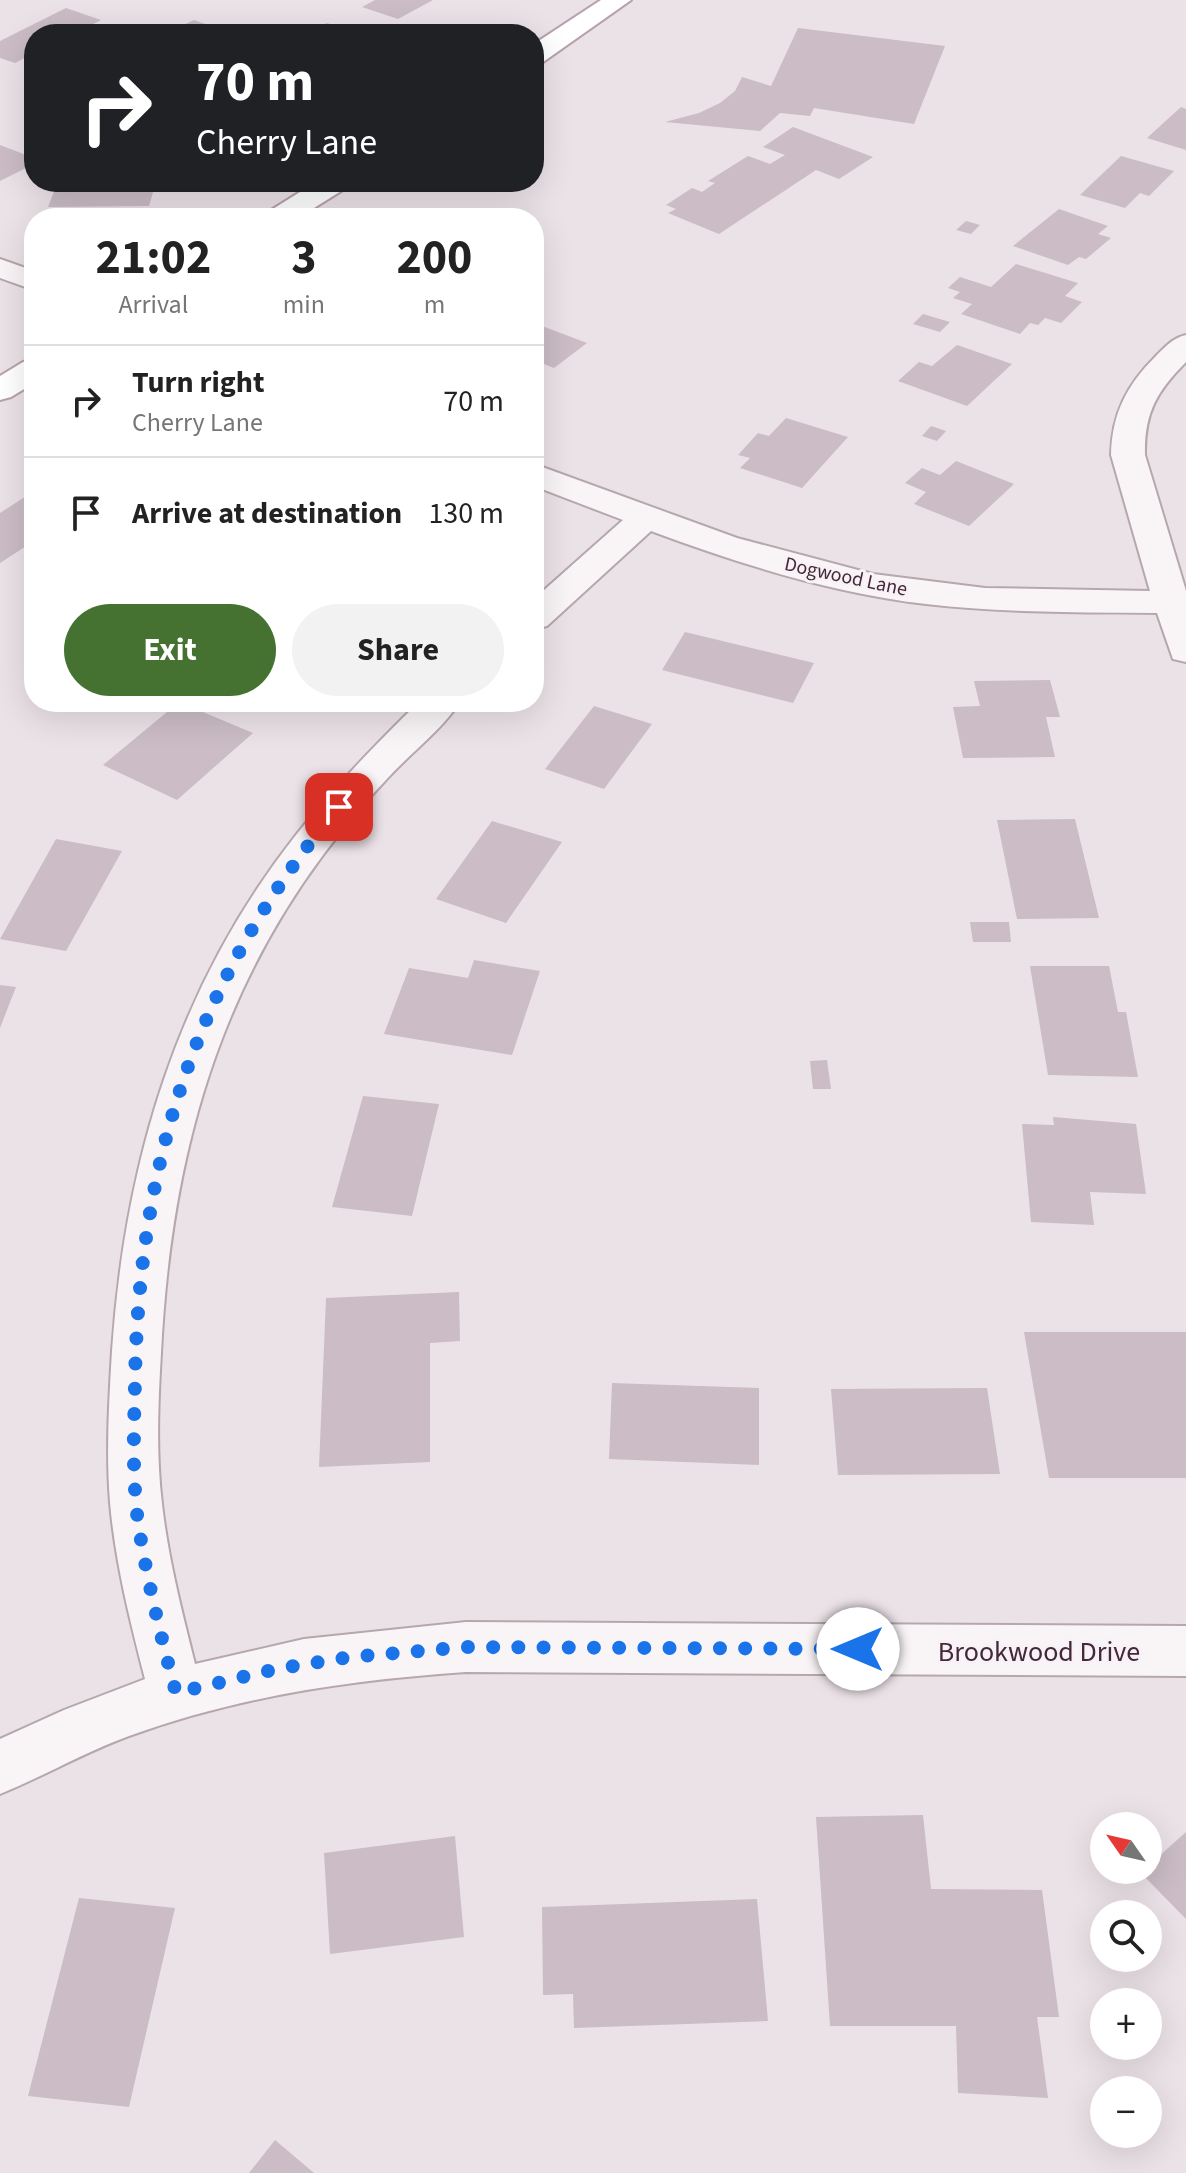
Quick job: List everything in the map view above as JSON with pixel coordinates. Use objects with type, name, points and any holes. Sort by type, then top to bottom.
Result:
[{"type":"main road","points":[[544,49],[618,0]]},
{"type":"main road","points":[[294,208],[320,192]]},
{"type":"main road","points":[[0,390],[24,375]]},
{"type":"street","points":[[0,268],[24,277]]},
{"type":"street","points":[[1186,344],[1154,375],[1132,406],[1127,429],[1128,455],[1186,651]]},
{"type":"street","name":"Dogwood Lane","points":[[544,478],[646,517],[786,564],[922,592],[1009,599],[1172,602]]},
{"type":"street","points":[[544,609],[646,517]]},
{"type":"street","points":[[176,1693],[158,1624],[138,1519],[134,1419],[136,1321],[145,1232],[171,1114],[191,1053],[215,1000],[289,872],[368,774],[431,712]]},
{"type":"street","name":"Brookwood Drive","points":[[0,1767],[48,1741],[176,1693],[276,1669],[351,1657],[466,1647],[1186,1651]]},
{"type":"building","points":[[375,0],[433,0],[398,19],[362,7]]},
{"type":"building","points":[[66,8],[101,20],[93,24],[34,24]]},
{"type":"building","points":[[798,28],[945,46],[914,124],[814,108],[810,116],[780,113],[760,131],[665,122],[699,113],[720,103],[735,91],[742,77],[771,86]]},
{"type":"building","points":[[24,29],[24,58],[15,63],[0,58],[0,41]]},
{"type":"building","points":[[1181,107],[1186,109],[1186,150],[1147,138]]},
{"type":"building","points":[[793,127],[873,157],[839,179],[816,170],[719,234],[668,213],[676,209],[666,205],[692,188],[702,192],[715,183],[708,181],[748,156],[770,164],[785,155],[763,147]]},
{"type":"building","points":[[0,145],[24,154],[24,169],[0,181]]},
{"type":"building","points":[[1121,156],[1174,171],[1149,196],[1140,193],[1125,208],[1080,195]]},
{"type":"building","points":[[54,192],[153,192],[149,206],[48,207]]},
{"type":"building","points":[[1059,209],[1108,226],[1098,234],[1111,238],[1086,259],[1079,257],[1068,265],[1013,246]]},
{"type":"building","points":[[966,221],[980,225],[971,234],[956,230]]},
{"type":"building","points":[[1016,264],[1078,283],[1065,296],[1082,302],[1061,323],[1045,318],[1038,325],[1030,323],[1020,334],[961,314],[972,304],[953,298],[960,292],[948,288],[960,277],[991,287]]},
{"type":"building","points":[[923,314],[950,322],[940,332],[913,324]]},
{"type":"building","points":[[544,327],[587,343],[554,368],[544,364]]},
{"type":"building","points":[[957,345],[1012,364],[967,406],[898,381],[919,362],[932,366]]},
{"type":"building","points":[[786,418],[848,437],[802,488],[740,468],[750,458],[738,455],[758,433],[769,436]]},
{"type":"building","points":[[931,426],[946,431],[937,441],[922,436]]},
{"type":"building","points":[[956,461],[1014,484],[969,526],[914,504],[926,492],[905,483],[922,468],[940,475]]},
{"type":"building","points":[[24,497],[24,547],[0,563],[0,513]]},
{"type":"building","points":[[685,632],[814,663],[793,703],[662,670]]},
{"type":"building","points":[[1050,680],[1060,717],[1046,717],[1055,757],[963,758],[953,707],[980,706],[974,681]]},
{"type":"building","points":[[594,706],[652,724],[604,789],[545,769]]},
{"type":"building","points":[[167,712],[203,712],[253,733],[177,800],[103,765]]},
{"type":"building","points":[[1075,819],[1099,918],[1017,919],[997,820]]},
{"type":"building","points":[[492,821],[562,842],[506,923],[436,899]]},
{"type":"building","points":[[56,839],[122,851],[66,951],[0,939]]},
{"type":"building","points":[[970,922],[1009,922],[1011,942],[973,942]]},
{"type":"building","points":[[474,960],[540,971],[512,1055],[384,1034],[409,968],[468,978]]},
{"type":"building","points":[[1030,966],[1109,966],[1118,1012],[1126,1012],[1138,1077],[1048,1075]]},
{"type":"building","points":[[0,985],[16,987],[0,1028]]},
{"type":"building","points":[[827,1060],[831,1089],[813,1089],[810,1061]]},
{"type":"building","points":[[363,1096],[439,1104],[412,1216],[332,1207]]},
{"type":"building","points":[[1053,1117],[1136,1124],[1146,1194],[1090,1192],[1094,1225],[1031,1222],[1022,1124],[1054,1125]]},
{"type":"building","points":[[459,1292],[460,1341],[430,1343],[430,1462],[319,1467],[326,1298]]},
{"type":"building","points":[[1024,1332],[1186,1332],[1186,1478],[1049,1478]]},
{"type":"building","points":[[612,1383],[759,1388],[759,1465],[609,1459]]},
{"type":"building","points":[[987,1388],[1000,1474],[838,1475],[831,1389]]},
{"type":"building","points":[[923,1815],[931,1889],[1042,1890],[1059,2017],[1037,2017],[1048,2098],[958,2093],[956,2026],[830,2026],[816,1817]]},
{"type":"building","points":[[1186,1832],[1186,1919],[1152,1884],[1162,1884],[1162,1853]]},
{"type":"building","points":[[455,1836],[464,1937],[330,1954],[324,1853]]},
{"type":"building","points":[[79,1898],[175,1908],[129,2107],[28,2096]]},
{"type":"building","points":[[757,1899],[768,2021],[574,2028],[573,1994],[543,1995],[542,1907]]},
{"type":"building","points":[[275,2140],[314,2173],[249,2173]]},
{"type":"route","points":[[339,807],[289,872],[215,1000],[191,1053],[156,1169],[145,1232],[136,1321],[134,1419],[138,1519],[158,1624],[176,1693],[276,1669],[351,1657],[466,1647],[858,1649]]}]
